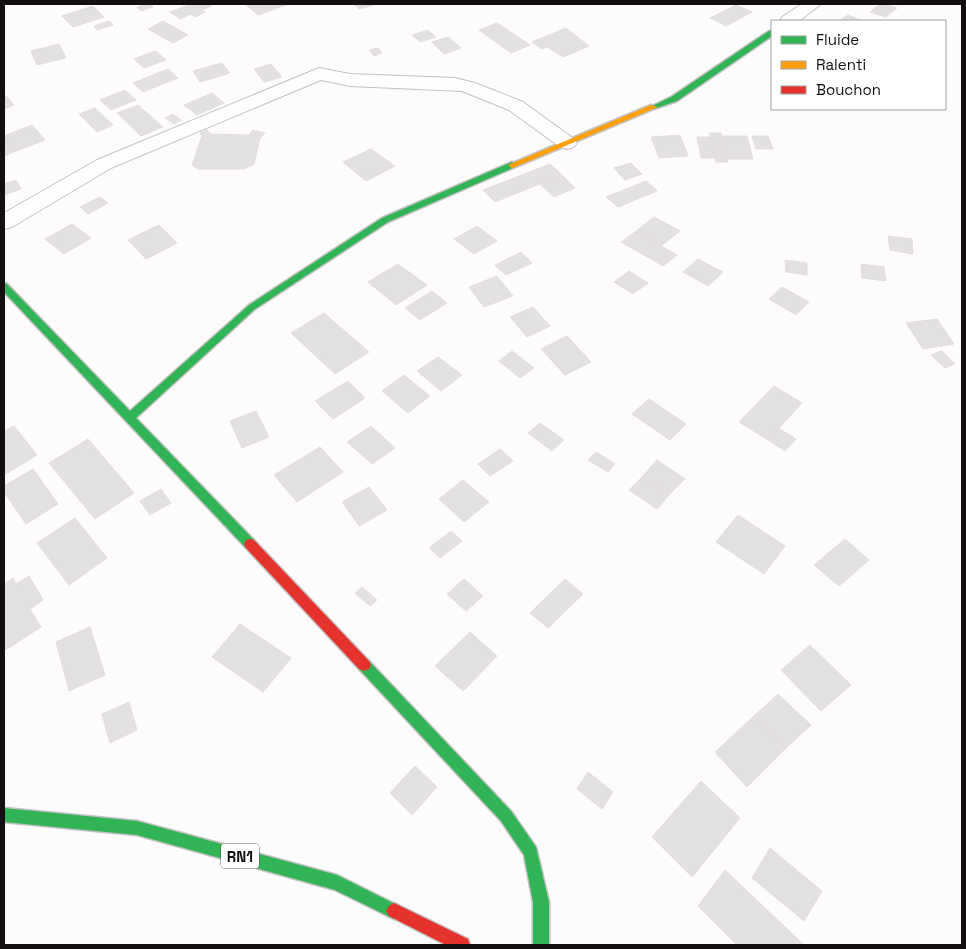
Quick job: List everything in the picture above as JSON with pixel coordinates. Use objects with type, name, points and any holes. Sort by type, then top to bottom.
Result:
[{"type":"main road","points":[[130,417],[252,307],[385,220],[674,99],[771,34]]},
{"type":"main road","points":[[4,286],[506,816],[531,852],[541,902],[542,945]]},
{"type":"main road","name":"RN1","points":[[4,816],[137,828],[337,883],[462,945]]},
{"type":"street","points":[[789,20],[813,4]]},
{"type":"street","points":[[4,222],[104,164],[319,74],[350,80],[455,84],[516,106],[567,143]]},
{"type":"building","points":[[149,4],[153,7],[141,11],[137,7]]},
{"type":"building","points":[[191,4],[208,4],[212,6],[202,10],[205,12],[195,17],[191,14],[180,19],[170,12]]},
{"type":"building","points":[[245,4],[289,4],[258,15]]},
{"type":"building","points":[[354,4],[373,4],[374,5],[359,9]]},
{"type":"building","points":[[880,4],[897,8],[886,17],[870,12]]},
{"type":"building","points":[[736,5],[752,12],[726,26],[710,18]]},
{"type":"building","points":[[93,6],[104,17],[73,27],[62,16]]},
{"type":"building","points":[[848,15],[860,20],[840,20]]},
{"type":"building","points":[[109,21],[113,25],[97,30],[94,26]]},
{"type":"building","points":[[163,21],[188,35],[173,43],[148,29]]},
{"type":"building","points":[[497,23],[530,45],[511,53],[479,30]]},
{"type":"building","points":[[566,28],[589,46],[563,57],[547,47],[542,49],[532,42]]},
{"type":"building","points":[[428,30],[436,37],[420,42],[412,35]]},
{"type":"building","points":[[448,37],[461,48],[444,54],[432,42]]},
{"type":"building","points":[[59,44],[66,58],[37,65],[31,51]]},
{"type":"building","points":[[378,48],[382,53],[374,56],[369,50]]},
{"type":"building","points":[[156,51],[166,60],[144,68],[134,59]]},
{"type":"building","points":[[222,63],[230,73],[200,82],[193,71]]},
{"type":"building","points":[[271,64],[282,77],[264,82],[254,69]]},
{"type":"building","points":[[168,69],[178,78],[143,92],[133,83]]},
{"type":"building","points":[[125,90],[136,100],[111,110],[100,100]]},
{"type":"building","points":[[212,93],[224,103],[197,115],[184,105]]},
{"type":"building","points":[[4,94],[14,105],[4,109]]},
{"type":"building","points":[[138,105],[163,127],[141,136],[117,113]]},
{"type":"building","points":[[95,108],[113,125],[97,132],[79,114]]},
{"type":"building","points":[[173,114],[181,120],[174,124],[165,118]]},
{"type":"building","points":[[32,125],[45,140],[16,151],[4,136]]},
{"type":"building","points":[[207,130],[211,134],[249,135],[253,130],[265,133],[260,138],[254,164],[244,169],[198,169],[192,165],[202,136],[200,133]]},
{"type":"building","points":[[709,133],[721,133],[728,162],[716,162]]},
{"type":"building","points":[[680,135],[688,156],[659,158],[651,137]]},
{"type":"building","points":[[4,136],[16,151],[4,156]]},
{"type":"building","points":[[722,136],[747,136],[753,159],[727,159]]},
{"type":"building","points":[[752,136],[768,136],[773,149],[756,149]]},
{"type":"building","points":[[697,137],[710,137],[715,158],[701,158]]},
{"type":"building","points":[[371,149],[395,166],[366,181],[343,162]]},
{"type":"building","points":[[631,163],[642,174],[625,180],[614,168]]},
{"type":"building","points":[[550,164],[562,175],[495,202],[483,190]]},
{"type":"building","points":[[562,175],[575,188],[554,197],[540,184]]},
{"type":"building","points":[[16,180],[21,189],[4,195],[4,184]]},
{"type":"building","points":[[646,181],[657,191],[618,207],[606,197]]},
{"type":"building","points":[[100,197],[108,203],[88,214],[80,207]]},
{"type":"building","points":[[654,217],[680,231],[661,246],[635,232]]},
{"type":"building","points":[[72,224],[91,238],[64,254],[45,239]]},
{"type":"building","points":[[159,225],[177,243],[146,259],[128,240]]},
{"type":"building","points":[[477,226],[497,241],[474,254],[454,239]]},
{"type":"building","points":[[635,232],[677,255],[663,266],[621,242]]},
{"type":"building","points":[[888,236],[912,239],[913,254],[890,250]]},
{"type":"building","points":[[521,252],[532,263],[506,275],[495,265]]},
{"type":"building","points":[[698,259],[723,272],[708,286],[683,272]]},
{"type":"building","points":[[785,260],[807,263],[807,275],[786,272]]},
{"type":"building","points":[[398,264],[427,285],[396,305],[368,282]]},
{"type":"building","points":[[861,264],[884,267],[886,281],[862,278]]},
{"type":"building","points":[[629,271],[648,283],[633,294],[614,282]]},
{"type":"building","points":[[497,276],[513,296],[484,307],[469,287]]},
{"type":"building","points":[[782,287],[809,302],[796,315],[769,299]]},
{"type":"building","points":[[432,291],[447,303],[420,320],[405,308]]},
{"type":"building","points":[[533,307],[550,326],[527,337],[510,317]]},
{"type":"building","points":[[324,313],[369,352],[335,374],[291,333]]},
{"type":"building","points":[[937,319],[954,344],[923,349],[906,323]]},
{"type":"building","points":[[567,336],[591,362],[565,375],[541,349]]},
{"type":"building","points":[[512,351],[534,368],[520,378],[499,361]]},
{"type":"building","points":[[942,351],[955,364],[945,368],[931,355]]},
{"type":"building","points":[[438,357],[462,375],[441,391],[417,371]]},
{"type":"building","points":[[404,375],[430,396],[408,413],[382,391]]},
{"type":"building","points":[[348,381],[365,398],[333,419],[315,401]]},
{"type":"building","points":[[774,386],[802,403],[768,440],[739,422]]},
{"type":"building","points":[[649,399],[686,424],[670,440],[632,414]]},
{"type":"building","points":[[256,411],[269,437],[242,448],[230,421]]},
{"type":"building","points":[[540,423],[564,440],[552,451],[528,433]]},
{"type":"building","points":[[14,426],[37,455],[4,475],[4,431]]},
{"type":"building","points":[[371,426],[395,448],[372,464],[347,442]]},
{"type":"building","points":[[778,428],[796,439],[785,451],[768,440]]},
{"type":"building","points":[[88,439],[134,493],[95,519],[49,463]]},
{"type":"building","points":[[320,447],[343,472],[297,502],[274,475]]},
{"type":"building","points":[[500,449],[513,461],[490,476],[478,464]]},
{"type":"building","points":[[596,452],[615,464],[608,472],[588,460]]},
{"type":"building","points":[[657,460],[685,479],[669,495],[642,477]]},
{"type":"building","points":[[33,469],[58,504],[26,524],[4,492],[4,486]]},
{"type":"building","points":[[642,477],[669,495],[657,509],[629,490]]},
{"type":"building","points":[[463,480],[489,502],[464,522],[439,499]]},
{"type":"building","points":[[369,487],[387,510],[359,526],[342,502]]},
{"type":"building","points":[[161,489],[171,503],[150,515],[140,501]]},
{"type":"building","points":[[738,515],[785,546],[764,574],[716,542]]},
{"type":"building","points":[[75,518],[107,558],[69,585],[37,543]]},
{"type":"building","points":[[451,531],[462,541],[440,558],[429,548]]},
{"type":"building","points":[[845,539],[869,560],[839,586],[814,565]]},
{"type":"building","points":[[29,576],[43,600],[30,609],[41,627],[4,651],[4,584],[13,578],[16,584]]},
{"type":"building","points":[[464,579],[483,596],[466,611],[447,594]]},
{"type":"building","points":[[565,579],[583,594],[548,628],[530,613]]},
{"type":"building","points":[[362,587],[377,600],[370,606],[355,593]]},
{"type":"building","points":[[240,624],[291,658],[263,692],[212,657]]},
{"type":"building","points":[[90,627],[105,675],[69,691],[56,642]]},
{"type":"building","points":[[470,632],[497,656],[463,691],[435,666]]},
{"type":"building","points":[[810,645],[851,685],[821,711],[781,670]]},
{"type":"building","points":[[778,694],[811,725],[786,748],[754,716]]},
{"type":"building","points":[[129,702],[137,730],[110,743],[102,714]]},
{"type":"building","points":[[754,716],[786,748],[747,787],[715,752]]},
{"type":"building","points":[[415,766],[437,787],[412,815],[390,793]]},
{"type":"building","points":[[588,772],[613,792],[602,809],[577,789]]},
{"type":"building","points":[[701,781],[740,818],[692,877],[652,837]]},
{"type":"building","points":[[770,848],[822,891],[804,921],[752,878]]},
{"type":"building","points":[[725,870],[804,945],[737,945],[698,906]]},
{"type":"traffic: fast","points":[[654,107],[674,99],[771,34]]},
{"type":"traffic: fast","points":[[130,417],[252,307],[385,220],[512,165]]},
{"type":"traffic: fast","points":[[4,286],[250,544]]},
{"type":"traffic: fast","points":[[364,665],[506,816],[531,852],[541,902],[541,945]]},
{"type":"traffic: fast","points":[[4,815],[137,828],[337,883],[394,911]]},
{"type":"traffic: slow","points":[[512,165],[654,107]]},
{"type":"traffic: jam","points":[[250,544],[364,665]]},
{"type":"traffic: jam","points":[[394,911],[462,945]]}]
